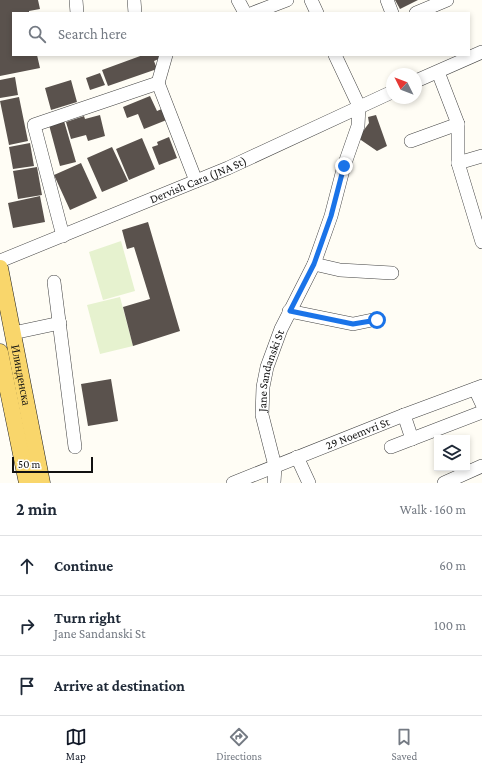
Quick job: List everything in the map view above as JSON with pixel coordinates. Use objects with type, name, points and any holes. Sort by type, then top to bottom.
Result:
[{"type":"main road","name":"Илинденска","points":[[0,268],[42,483]]},
{"type":"main road","name":"Илинденска","points":[[0,352],[27,483]]},
{"type":"street","points":[[76,0],[77,12]]},
{"type":"street","points":[[134,0],[135,12]]},
{"type":"street","points":[[238,0],[244,12]]},
{"type":"street","points":[[256,12],[287,0]]},
{"type":"street","points":[[311,0],[316,12]]},
{"type":"street","points":[[386,0],[392,12]]},
{"type":"street","points":[[418,12],[447,0]]},
{"type":"street","points":[[422,79],[482,52]]},
{"type":"street","points":[[166,56],[158,83],[196,181]]},
{"type":"street","name":"Jane Sandanski St","points":[[274,483],[275,466],[262,416],[262,387],[280,329],[314,264],[331,216],[344,166],[358,126],[359,106],[335,56]]},
{"type":"street","points":[[438,72],[458,124],[458,163],[482,242]]},
{"type":"street","points":[[63,236],[34,125],[158,83]]},
{"type":"street","name":"Dervish Cara (JNA St)","points":[[0,261],[228,168],[386,95]]},
{"type":"street","points":[[411,141],[458,124]]},
{"type":"street","points":[[458,163],[482,156]]},
{"type":"street","points":[[314,264],[340,270],[392,273]]},
{"type":"street","points":[[54,282],[75,447]]},
{"type":"street","points":[[290,311],[353,324],[377,320]]},
{"type":"street","points":[[13,333],[60,323]]},
{"type":"street","points":[[478,388],[482,404]]},
{"type":"street","name":"29 Noemvri St","points":[[233,483],[404,415],[478,388]]},
{"type":"street","points":[[391,446],[482,412]]},
{"type":"street","points":[[404,415],[412,438]]},
{"type":"street","points":[[297,457],[309,483]]},
{"type":"street","points":[[444,483],[482,466]]},
{"type":"green space","points":[[121,241],[135,291],[103,300],[89,252]]},
{"type":"green space","points":[[120,297],[133,346],[100,354],[87,305]]},
{"type":"building","points":[[0,0],[38,0],[40,9],[29,12],[12,12],[12,56],[37,56],[40,68],[0,76]]},
{"type":"building","points":[[395,0],[418,0],[400,9]]},
{"type":"building","points":[[140,56],[160,56],[161,58],[154,61],[157,69],[108,86],[102,70]]},
{"type":"building","points":[[100,73],[105,85],[90,90],[86,78]]},
{"type":"building","points":[[15,77],[18,95],[0,98],[0,80]]},
{"type":"building","points":[[71,80],[77,102],[51,110],[45,88]]},
{"type":"building","points":[[150,96],[157,111],[164,108],[169,119],[144,129],[138,114],[127,118],[123,107]]},
{"type":"building","points":[[19,97],[28,141],[9,145],[0,101]]},
{"type":"building","points":[[100,115],[105,136],[88,141],[86,135],[71,139],[66,122],[84,116],[85,119]]},
{"type":"building","points":[[376,115],[387,146],[377,151],[358,138],[369,123],[368,117]]},
{"type":"building","points":[[64,121],[76,162],[60,166],[49,125]]},
{"type":"building","points":[[169,137],[177,158],[159,165],[152,147],[158,145],[157,142]]},
{"type":"building","points":[[142,138],[155,169],[129,180],[116,149]]},
{"type":"building","points":[[30,143],[34,166],[13,169],[9,147]]},
{"type":"building","points":[[112,147],[128,181],[102,192],[87,158]]},
{"type":"building","points":[[81,163],[97,198],[70,210],[54,175]]},
{"type":"building","points":[[37,167],[42,195],[18,199],[13,171]]},
{"type":"building","points":[[40,196],[45,222],[13,228],[8,203]]},
{"type":"building","points":[[148,222],[180,331],[133,346],[123,307],[150,299],[134,247],[127,249],[122,230]]},
{"type":"building","points":[[111,379],[118,421],[88,426],[81,384]]},
{"type":"route","points":[[344,166],[331,216],[314,264],[290,311],[353,324],[377,320]]}]
